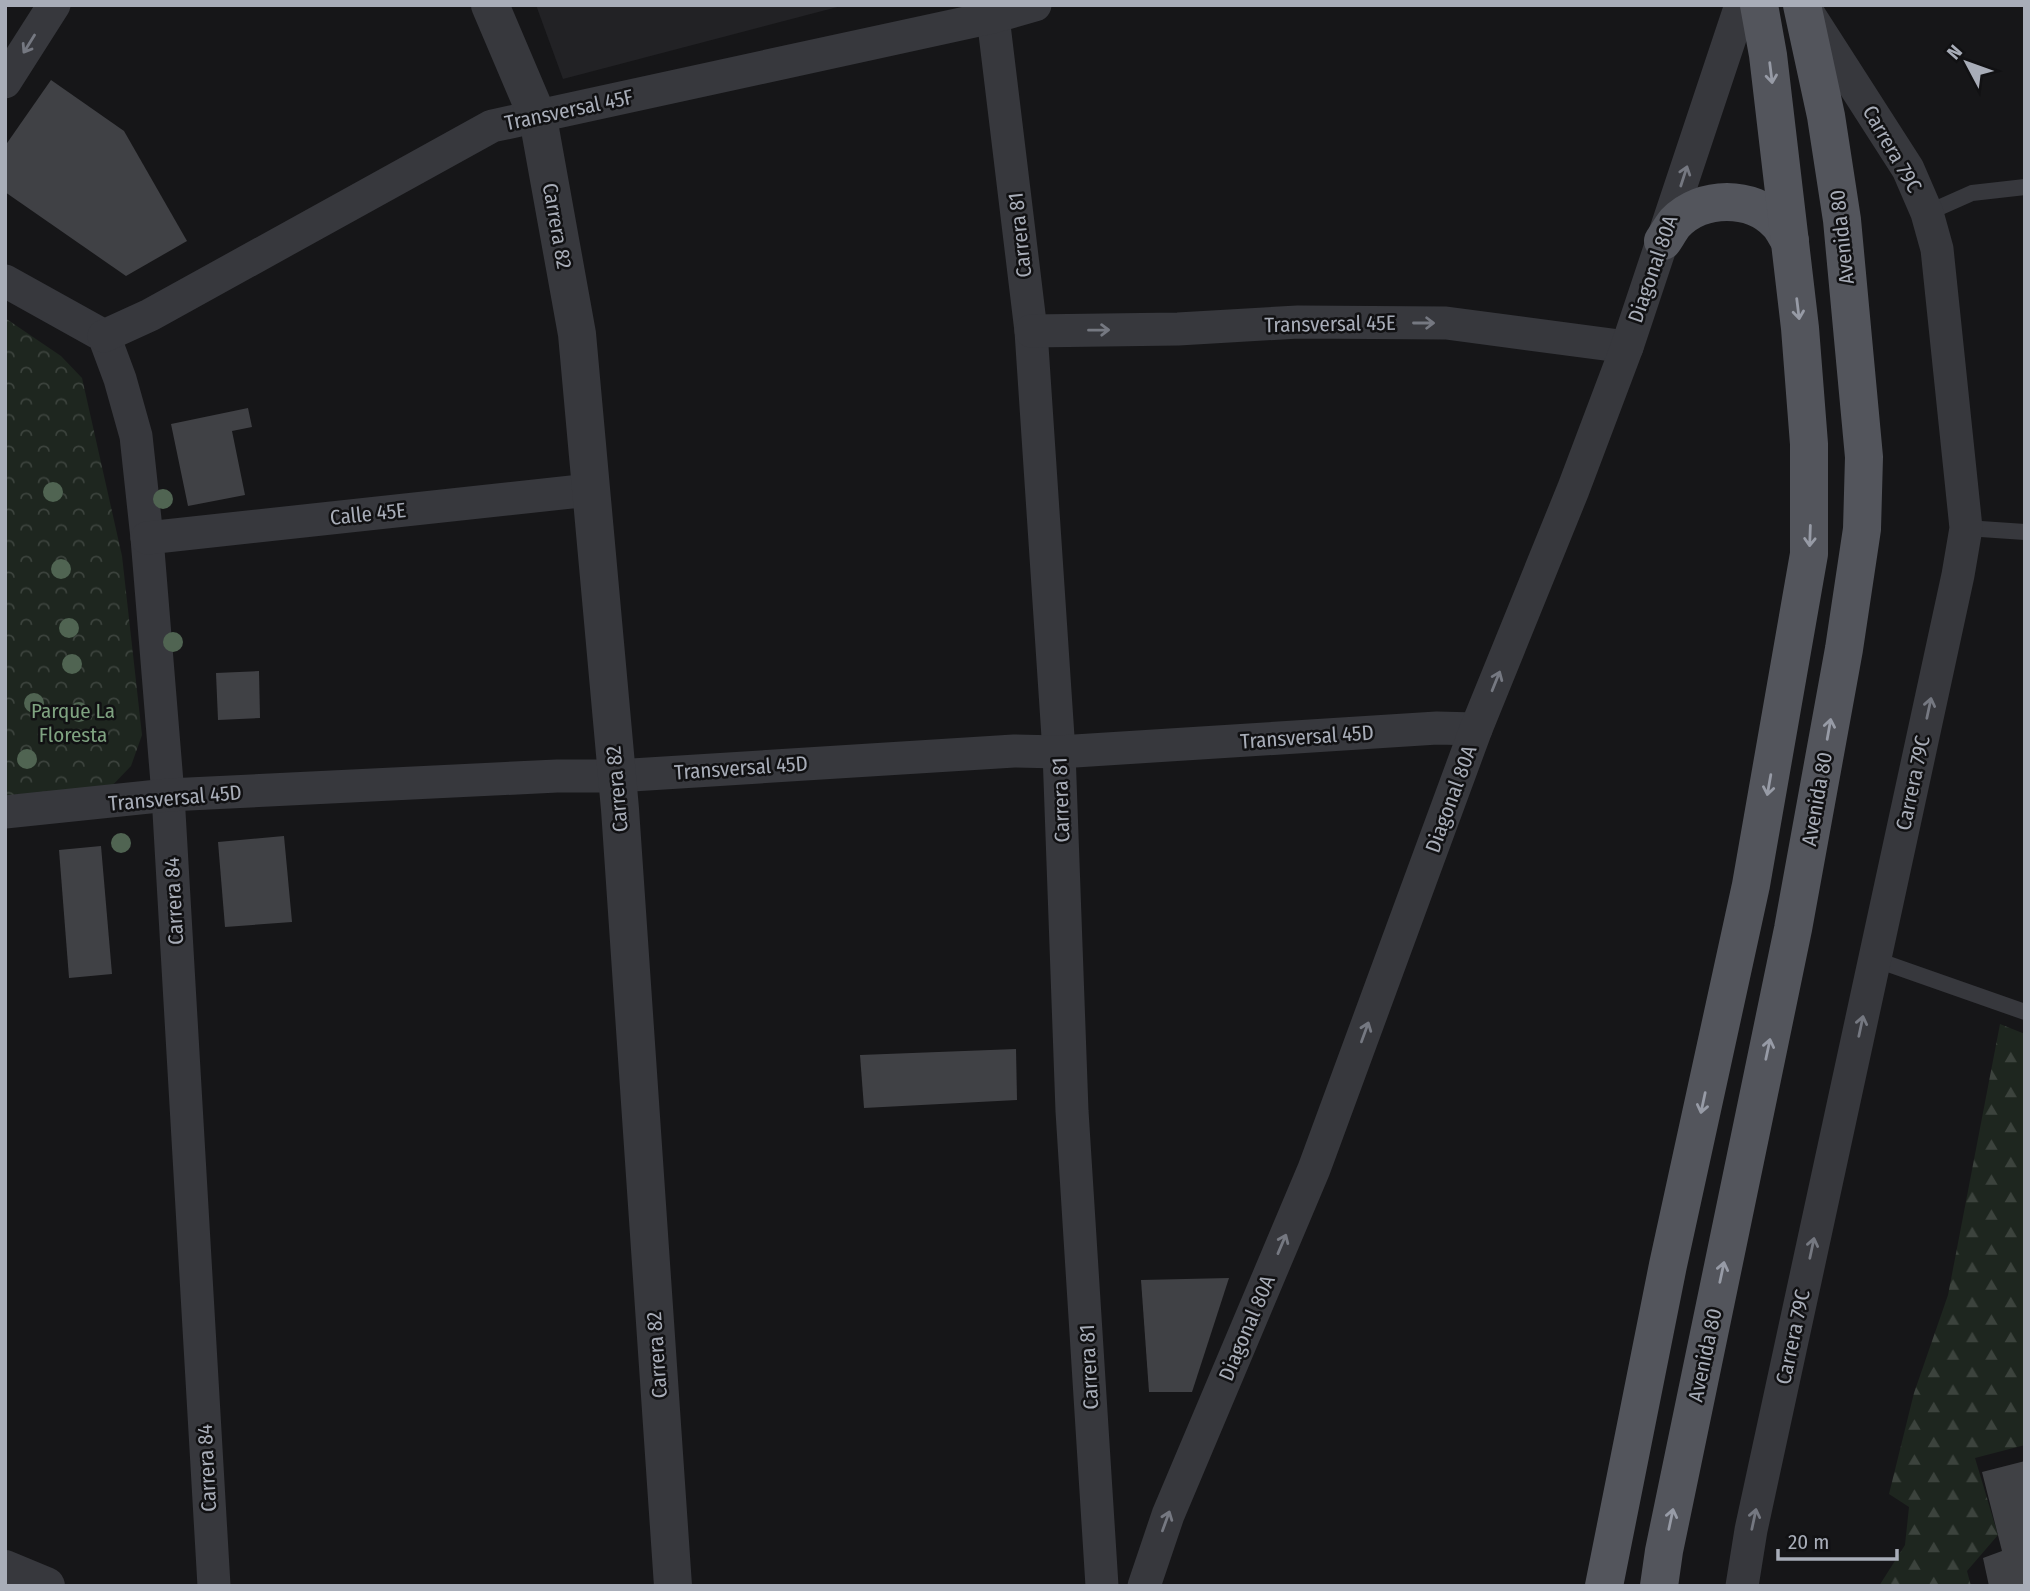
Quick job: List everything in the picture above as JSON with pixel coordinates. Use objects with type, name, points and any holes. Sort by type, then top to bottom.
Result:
[{"type":"main road","points":[[1604,1586],[1668,1265],[1751,885],[1809,554],[1810,444],[1800,328],[1769,55],[1759,5]]},
{"type":"main road","name":"Avenida 80","points":[[1659,1586],[1793,929],[1844,649],[1862,529],[1864,457],[1842,220],[1826,116],[1802,5]]},
{"type":"main road","points":[[1663,241],[1676,222],[1694,209],[1716,202],[1738,202],[1760,210],[1778,223],[1790,241]]},
{"type":"street","points":[[5,82],[54,5]]},
{"type":"street","name":"Carrera 82","points":[[490,5],[538,118],[577,334],[616,776],[673,1586]]},
{"type":"street","name":"Transversal 45F","points":[[104,336],[150,315],[492,126],[993,17],[1035,5]]},
{"type":"street","name":"Diagonal 80A","points":[[1144,1586],[1168,1515],[1314,1169],[1476,729],[1573,490],[1627,347],[1741,5]]},
{"type":"street","name":"Carrera 79C","points":[[1742,1586],[1751,1530],[1966,528],[1937,249],[1927,213],[1908,169],[1802,5]]},
{"type":"street","name":"Carrera 81","points":[[993,17],[1031,331],[1059,752],[1072,1111],[1102,1586]]},
{"type":"street","points":[[5,281],[104,336]]},
{"type":"street","name":"Transversal 45E","points":[[1031,331],[1178,329],[1298,322],[1446,323],[1627,347]]},
{"type":"street","name":"Carrera 84","points":[[104,336],[120,379],[136,436],[147,538],[168,795],[214,1586]]},
{"type":"street","name":"Calle 45E","points":[[147,538],[590,490]]},
{"type":"street","name":"Transversal 45D","points":[[5,812],[168,795],[557,776],[616,776],[1014,751],[1059,752],[1437,729],[1476,729]]},
{"type":"street","points":[[5,1569],[46,1586]]},
{"type":"lane","points":[[1927,213],[1972,193],[2025,187]]},
{"type":"lane","points":[[1966,528],[2025,532]]},
{"type":"lane","points":[[1874,959],[2025,1012]]},
{"type":"shaded area","points":[[536,5],[845,5],[563,79]]},
{"type":"green space","name":"Parque La Floresta","points":[[5,318],[61,356],[82,378],[122,556],[142,735],[131,766],[107,791],[5,799]]},
{"type":"green space","points":[[2000,1024],[2025,1034],[2025,1445],[1975,1458],[1998,1535],[1967,1571],[1971,1586],[1879,1586],[1905,1545],[1909,1507],[1889,1494],[1914,1393],[1948,1295]]},
{"type":"building","points":[[51,80],[124,131],[187,241],[126,276],[5,192],[5,146]]},
{"type":"building","points":[[248,408],[252,427],[232,431],[245,495],[188,506],[171,424]]},
{"type":"building","points":[[259,671],[260,718],[218,720],[216,673]]},
{"type":"building","points":[[284,836],[292,922],[225,927],[218,842]]},
{"type":"building","points":[[101,846],[112,974],[69,978],[59,850]]},
{"type":"building","points":[[1016,1049],[1017,1100],[864,1108],[860,1055]]},
{"type":"building","points":[[1229,1278],[1192,1392],[1149,1392],[1141,1280]]},
{"type":"building","points":[[2025,1461],[2025,1586],[1989,1586],[1983,1558],[2002,1551],[1982,1472]]}]
